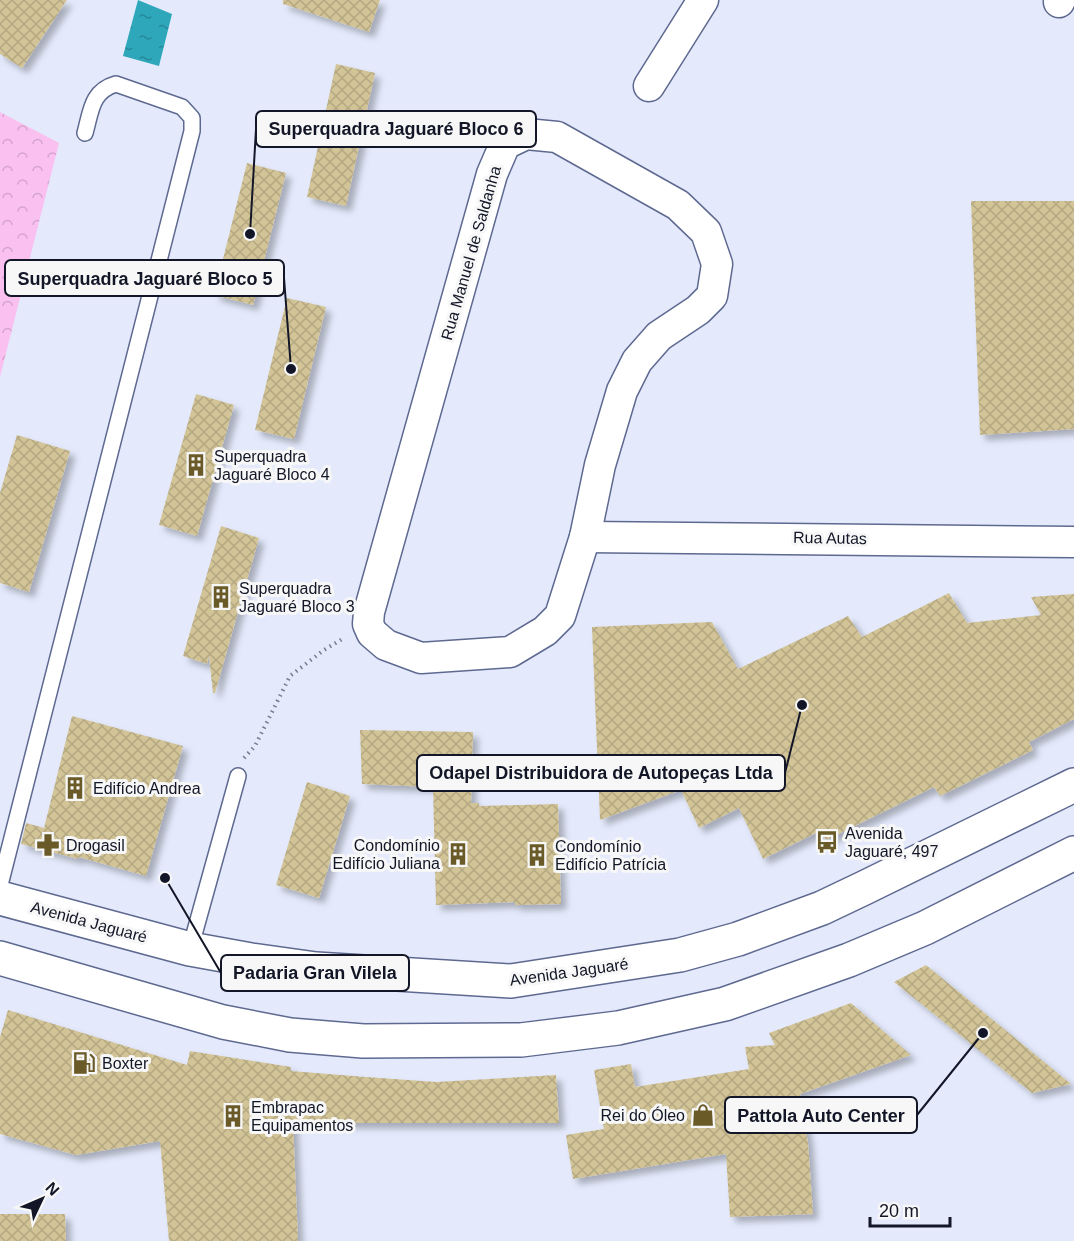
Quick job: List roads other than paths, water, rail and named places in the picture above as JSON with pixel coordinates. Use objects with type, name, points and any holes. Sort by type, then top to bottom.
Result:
[{"type":"highway","name":"Avenida Jaguaré","points":[[0,898],[190,949],[250,960],[316,969],[511,981],[680,955],[738,939],[822,908],[1074,785]]},
{"type":"highway","points":[[0,958],[224,1022],[290,1035],[363,1041],[521,1040],[618,1028],[725,1004],[849,960],[903,937],[1074,854]]},
{"type":"street","points":[[649,86],[703,0]]},
{"type":"street","name":"Rua Manuel de Saldanha","points":[[526,134],[557,137],[678,206],[706,232],[717,264],[712,296],[698,310],[659,336],[637,361],[622,391],[600,465],[585,537],[560,616],[545,631],[510,652],[421,658],[386,645],[372,633],[368,624],[369,612],[492,174],[505,144],[526,134]]},
{"type":"street","name":"Rua Autas","points":[[585,537],[1074,542]]},
{"type":"lane","points":[[0,885],[192,130],[192,118],[182,107],[116,84],[106,87],[95,96],[85,133]]},
{"type":"lane","points":[[190,949],[239,769]]},
{"type":"water","points":[[138,0],[172,14],[159,66],[123,56]]},
{"type":"place","name":"Superquadra Jaguaré Bloco 6","points":[[250,234]]},
{"type":"place","name":"Superquadra Jaguaré Bloco 5","points":[[291,369]]},
{"type":"place","name":"Superquadra Jaguaré Bloco 4","points":[[196,465]]},
{"type":"place","name":"Superquadra Jaguaré Bloco 3","points":[[221,597]]},
{"type":"place","name":"Odapel Distribuidora de Autopeças Ltda","points":[[802,705]]},
{"type":"place","name":"Edifício Andrea","points":[[75,788]]},
{"type":"place","name":"Avenida Jaguaré, 497","points":[[827,842]]},
{"type":"place","name":"Drogasil","points":[[48,845]]},
{"type":"place","name":"Condomínio Edifício Juliana","points":[[458,854]]},
{"type":"place","name":"Condomínio Edifício Patrícia","points":[[537,855]]},
{"type":"place","name":"Padaria Gran Vilela","points":[[165,878]]},
{"type":"place","name":"Pattola Auto Center","points":[[983,1033]]},
{"type":"place","name":"Boxter","points":[[84,1063]]},
{"type":"place","name":"Rei do Óleo","points":[[703,1115]]},
{"type":"place","name":"Embrapac Equipamentos","points":[[233,1116]]}]
